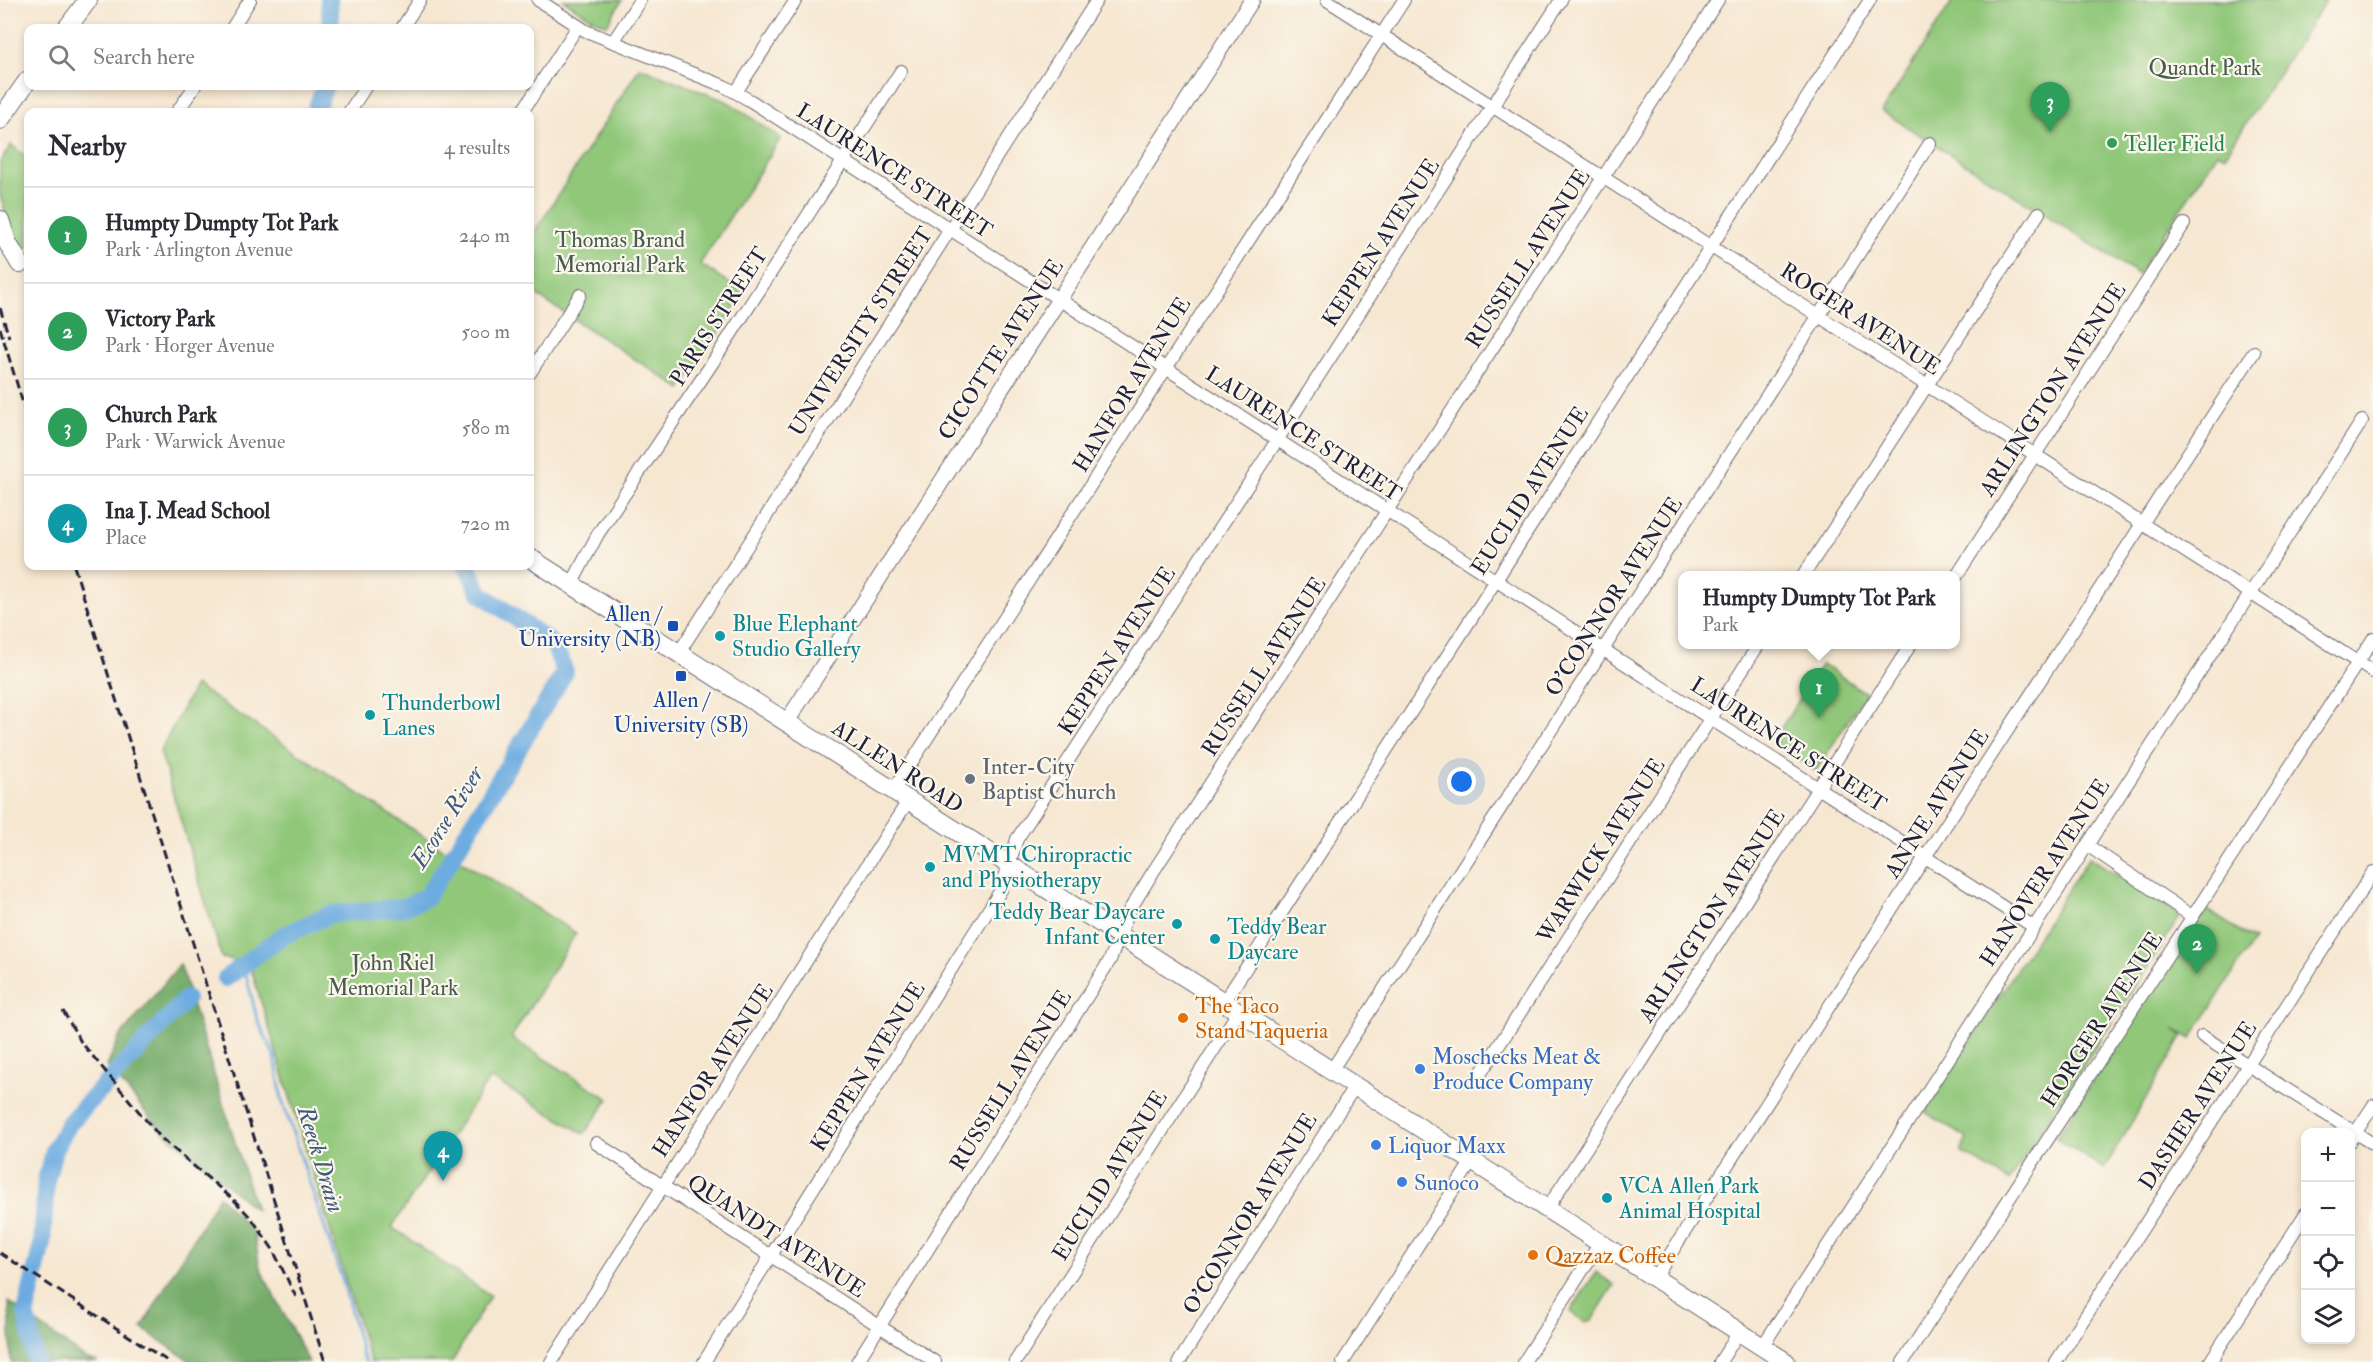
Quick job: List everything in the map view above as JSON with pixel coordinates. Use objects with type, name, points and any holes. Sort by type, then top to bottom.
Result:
[{"type":"main road","points":[[70,24],[86,2]]},
{"type":"main road","points":[[0,120],[24,86]]},
{"type":"main road","points":[[0,220],[7,242],[24,266]]},
{"type":"main road","points":[[0,255],[24,266]]},
{"type":"main road","name":"ALLEN ROAD","points":[[534,561],[1786,1362]]},
{"type":"street","points":[[235,24],[250,0]]},
{"type":"street","points":[[405,24],[420,0]]},
{"type":"street","name":"LAURENCE STREET","points":[[538,0],[578,26],[736,92],[2034,927]]},
{"type":"street","points":[[613,42],[640,0]]},
{"type":"street","points":[[736,92],[796,0]]},
{"type":"street","name":"UNIVERSITY STREET","points":[[678,654],[1097,0]]},
{"type":"street","name":"CICOTTE AVENUE","points":[[786,723],[1252,0]]},
{"type":"street","name":"ROGER AVENUE","points":[[1327,0],[2373,672]]},
{"type":"street","name":"HANFOR AVENUE","points":[[551,1362],[1167,369],[1172,357],[1404,0]]},
{"type":"street","name":"KEPPEN AVENUE","points":[[704,1362],[997,898],[1017,839],[1278,441],[1561,0]]},
{"type":"street","name":"RUSSELL AVENUE","points":[[857,1362],[1106,968],[1129,911],[1153,872],[1718,0]]},
{"type":"street","name":"EUCLID AVENUE","points":[[1015,1362],[1231,1007],[1496,580],[1870,0]]},
{"type":"street","points":[[525,108],[578,26]]},
{"type":"street","name":"PARIS STREET","points":[[571,585],[598,534],[843,162],[900,71]]},
{"type":"street","points":[[180,108],[192,90]]},
{"type":"street","points":[[352,108],[363,90]]},
{"type":"street","name":"O'CONNOR AVENUE","points":[[1331,1071],[1930,143]]},
{"type":"street","points":[[1806,571],[2038,213]]},
{"type":"street","name":"ARLINGTON AVENUE","points":[[1960,571],[2184,224]]},
{"type":"street","points":[[534,367],[580,295]]},
{"type":"street","name":"ANNE AVENUE","points":[[1655,1278],[1925,857],[2254,352]]},
{"type":"street","name":"HANOVER AVENUE","points":[[1762,1347],[2362,421]]},
{"type":"street","name":"HORGER AVENUE","points":[[1903,1362],[2373,639]]},
{"type":"street","name":"WARWICK AVENUE","points":[[1477,1079],[1756,649]]},
{"type":"street","name":"ARLINGTON AVENUE","points":[[1547,1209],[1908,649]]},
{"type":"street","points":[[2087,845],[2193,917]]},
{"type":"street","name":"DASHER AVENUE","points":[[2056,1362],[2373,872]]},
{"type":"street","points":[[2202,1036],[2340,1128]]},
{"type":"street","name":"O'CONNOR AVENUE","points":[[1179,1362],[1355,1086]]},
{"type":"street","points":[[2355,1134],[2373,1106]]},
{"type":"street","points":[[2355,1138],[2373,1144]]},
{"type":"street","name":"QUANDT AVENUE","points":[[596,1143],[935,1362]]},
{"type":"street","points":[[1343,1362],[1472,1161]]},
{"type":"street","points":[[2210,1362],[2301,1221]]},
{"type":"street","points":[[1524,1362],[1600,1243]]},
{"type":"street","points":[[1720,1362],[1739,1332]]},
{"type":"green space","points":[[563,0],[622,0],[607,25]]},
{"type":"green space","name":"Quandt Park","points":[[1953,0],[2326,0],[2225,156],[2218,152],[2138,274],[1882,111]]},
{"type":"green space","name":"Thomas Brand Memorial Park","points":[[640,67],[728,102],[781,138],[700,264],[744,293],[681,389],[534,294],[534,233]]},
{"type":"green space","points":[[11,145],[24,155],[24,247],[13,238],[0,195],[0,162]]},
{"type":"green space","points":[[1822,664],[1866,693],[1816,771],[1772,742]]},
{"type":"green space","name":"John Riel Memorial Park","points":[[195,685],[430,841],[576,933],[511,1038],[609,1099],[584,1134],[490,1078],[392,1227],[490,1296],[452,1362],[371,1362],[249,962],[222,958],[160,751]]},
{"type":"green space","points":[[2089,857],[2181,915],[2009,1181],[1961,1152],[1967,1138],[1925,1112]]},
{"type":"green space","points":[[2205,909],[2254,940],[2191,1039],[2174,1029],[2183,1036],[2104,1169],[2056,1138]]},
{"type":"green space","points":[[180,964],[256,1210],[159,1128],[107,1066],[119,1038]]},
{"type":"green space","points":[[219,1196],[254,1233],[260,1268],[309,1362],[191,1362],[142,1328]]},
{"type":"green space","points":[[1596,1272],[1614,1285],[1592,1320],[1585,1322],[1570,1312]]},
{"type":"green space","points":[[9,1302],[85,1358],[98,1362],[11,1362]]},
{"type":"waterway","name":"Ecorse River","points":[[329,0],[331,24]]},
{"type":"waterway","name":"Ecorse River","points":[[317,108],[323,90]]},
{"type":"waterway","name":"Ecorse River","points":[[226,978],[282,936],[331,914],[405,907],[426,897],[565,672],[554,645],[480,593],[469,570]]},
{"type":"waterway","name":"Reeck Drain","points":[[244,966],[257,1019],[275,1057],[282,1100],[344,1285],[366,1362]]},
{"type":"waterway","name":"Ecorse River","points":[[36,1362],[26,1312],[42,1244],[46,1181],[54,1150],[70,1122],[186,999]]},
{"type":"railway","points":[[0,308],[9,337]]},
{"type":"railway","points":[[0,328],[24,407]]},
{"type":"railway","points":[[75,570],[325,1362]]},
{"type":"railway","points":[[63,1011],[81,1042],[161,1138],[235,1201],[252,1219],[272,1248],[296,1297]]},
{"type":"railway","points":[[0,1253],[169,1362]]},
{"type":"place","name":"Church Park","points":[[2050,132]]},
{"type":"place","name":"Teller Field","points":[[2112,143]]},
{"type":"place","name":"Allen / University (NB)","points":[[673,626]]},
{"type":"place","name":"Blue Elephant Studio Gallery","points":[[720,636]]},
{"type":"place","name":"Allen / University (SB)","points":[[681,676]]},
{"type":"place","name":"Thunderbowl Lanes","points":[[370,715]]},
{"type":"place","name":"Humpty Dumpty Tot Park","points":[[1819,718]]},
{"type":"place","name":"Inter-City Baptist Church","points":[[970,779]]},
{"type":"place","name":"MVMT Chiropractic and Physiotherapy","points":[[930,867]]},
{"type":"place","name":"Teddy Bear Daycare Infant Center","points":[[1177,924]]},
{"type":"place","name":"Teddy Bear Daycare","points":[[1215,939]]},
{"type":"place","name":"Victory Park","points":[[2197,974]]},
{"type":"place","name":"The Taco Stand Taqueria","points":[[1183,1018]]},
{"type":"place","name":"Moschecks Meat & Produce Company","points":[[1420,1069]]},
{"type":"place","name":"Liquor Maxx","points":[[1376,1145]]},
{"type":"place","name":"Ina J. Mead School","points":[[443,1181]]},
{"type":"place","name":"Sunoco","points":[[1402,1182]]},
{"type":"place","name":"VCA Allen Park Animal Hospital","points":[[1607,1198]]},
{"type":"place","name":"Qazzaz Coffee","points":[[1533,1255]]}]
